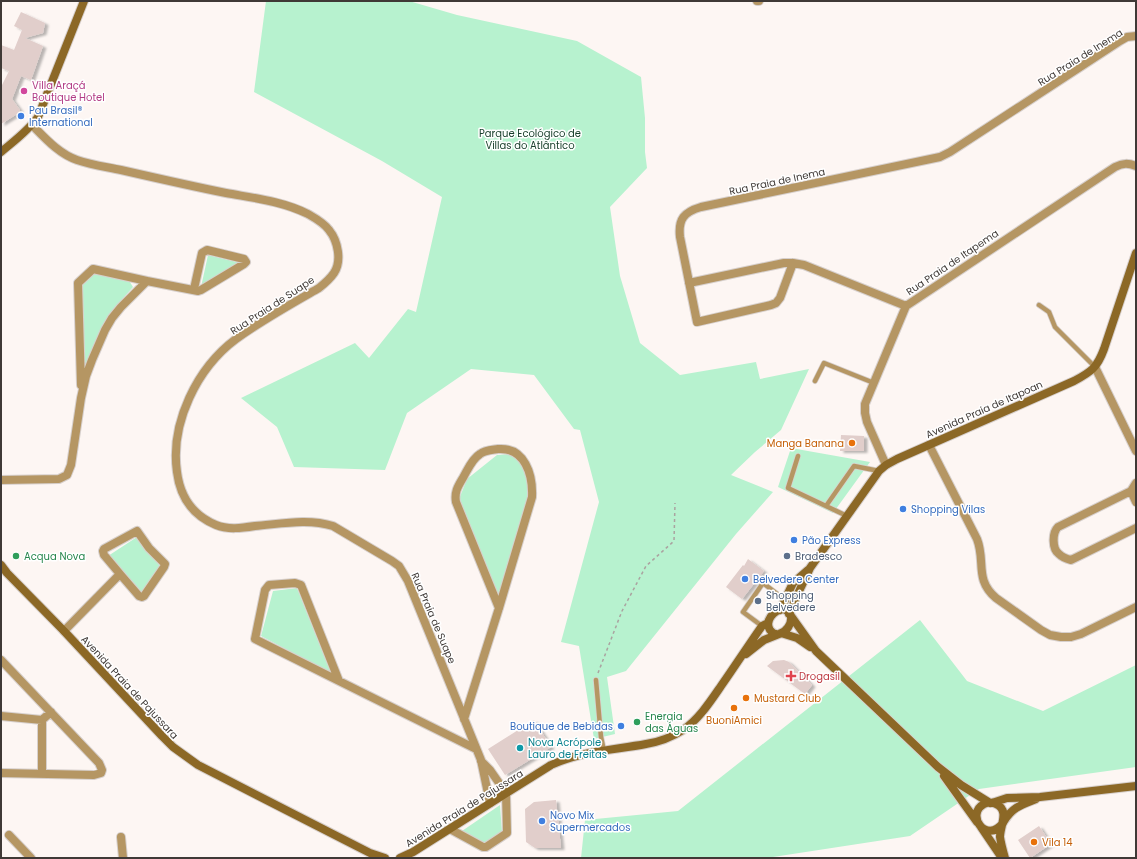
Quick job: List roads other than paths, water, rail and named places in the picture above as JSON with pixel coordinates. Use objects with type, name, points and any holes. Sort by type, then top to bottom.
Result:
[{"type":"street","points":[[1,152],[23,134],[38,117],[84,1]]},
{"type":"street","name":"Rua Praia de Inema","points":[[793,263],[780,298],[776,303],[771,306],[697,322],[679,229],[682,217],[694,209],[940,157],[950,152],[1120,41],[1127,37],[1136,36]]},
{"type":"street","name":"Rua Praia de Suape","points":[[32,125],[59,150],[77,160],[272,201],[307,214],[320,221],[329,230],[336,242],[338,252],[338,264],[334,273],[318,288],[251,328],[235,340],[222,352],[196,384],[181,420],[177,442],[176,464],[178,483],[183,496],[191,508],[203,518],[216,525],[229,528],[241,528],[291,523],[323,523],[333,526],[399,566],[408,581],[481,760],[490,803]]},
{"type":"street","name":"Rua Praia de Itapema","points":[[886,465],[867,422],[865,404],[906,306],[1115,167],[1122,164],[1136,166]]},
{"type":"street","points":[[81,398],[78,284],[93,269],[198,291],[244,264],[246,262],[245,260],[207,250],[204,251],[202,253],[194,290]]},
{"type":"street","name":"Avenida Praia de Itapoan","points":[[790,615],[810,568],[879,471],[886,465],[1074,381],[1095,367],[1104,349],[1134,266],[1136,253]]},
{"type":"street","points":[[689,283],[793,263],[804,265],[906,306]]},
{"type":"street","points":[[1,480],[59,479],[67,475],[71,465],[81,398],[86,376],[105,330],[121,307],[147,281]]},
{"type":"street","points":[[1095,367],[1136,451]]},
{"type":"street","points":[[929,445],[977,539],[981,551],[982,576],[990,593],[996,598],[1041,630],[1050,635],[1061,638],[1081,634],[1136,607]]},
{"type":"street","points":[[464,719],[499,608],[532,497],[531,483],[525,462],[521,456],[514,452],[502,449],[484,452],[475,458],[456,488],[455,496],[456,502],[499,608]]},
{"type":"street","points":[[1136,483],[1131,491],[1058,527],[1054,534],[1055,546],[1058,554],[1071,560],[1136,528]]},
{"type":"street","points":[[1131,491],[1136,502]]},
{"type":"street","points":[[137,532],[149,548],[165,564],[142,597],[139,596],[120,574],[104,555],[103,551],[104,549],[137,532]]},
{"type":"street","name":"Avenida Praia de Itapoan","points":[[780,610],[793,583],[810,568]]},
{"type":"street","name":"Avenida Praia de Pajussara","points":[[3,569],[64,631],[173,747],[198,764],[370,853],[385,858]]},
{"type":"street","points":[[64,631],[120,574]]},
{"type":"street","points":[[339,681],[301,585],[295,583],[269,585],[265,590],[255,639],[339,681],[476,749]]},
{"type":"street","points":[[816,651],[785,610],[780,610],[772,615],[765,625],[776,634],[797,638],[816,651],[938,768],[961,785],[991,803],[998,805],[1002,809],[1004,815],[1000,830],[1000,838],[1005,858]]},
{"type":"street","points":[[780,634],[789,626],[791,619],[790,615]]},
{"type":"street","name":"Avenida Praia de Pajussara","points":[[400,858],[413,852],[541,771],[563,760],[577,755],[648,744],[667,738],[682,730],[699,715],[765,625]]},
{"type":"street","name":"Avenida Praia de Pajussara","points":[[737,663],[764,640],[780,634]]},
{"type":"street","points":[[1,660],[99,763],[102,770],[100,773],[94,775],[1,773]]},
{"type":"street","points":[[1,716],[42,720],[51,712]]},
{"type":"street","points":[[42,720],[42,774]]},
{"type":"street","name":"Rua Praia de Suape","points":[[481,760],[506,793]]},
{"type":"street","points":[[938,768],[1002,858]]},
{"type":"street","points":[[1040,797],[1014,809],[999,827],[994,830],[983,829],[978,824],[976,814],[978,809],[985,803],[991,803],[1007,798],[1040,797],[1136,786]]},
{"type":"street","points":[[450,829],[483,847],[486,847],[504,836],[507,833],[506,793]]},
{"type":"street","points":[[9,835],[31,858]]},
{"type":"street","points":[[121,837],[123,858]]},
{"type":"lane","points":[[1039,305],[1049,312],[1055,327],[1095,367]]},
{"type":"lane","points":[[815,381],[824,363],[874,383]]},
{"type":"lane","points":[[798,456],[788,488],[847,516]]},
{"type":"lane","points":[[826,506],[854,466],[879,471]]},
{"type":"lane","points":[[765,625],[743,612],[763,583],[785,600]]},
{"type":"lane","points":[[596,680],[601,737],[604,751]]},
{"type":"place","name":"Villa Araçá Boutique Hotel","points":[[24,91]]},
{"type":"place","name":"Pau Brasil® International","points":[[21,116]]},
{"type":"place","name":"Manga Banana","points":[[852,443]]},
{"type":"place","name":"Shopping Vilas","points":[[903,509]]},
{"type":"place","name":"Pão Express","points":[[794,540]]},
{"type":"place","name":"Acqua Nova","points":[[16,556]]},
{"type":"place","name":"Bradesco","points":[[787,556]]},
{"type":"place","name":"Belvedere Center","points":[[745,579]]},
{"type":"place","name":"Shopping Belvedere","points":[[758,601]]},
{"type":"place","name":"Drogasil","points":[[791,676]]},
{"type":"place","name":"Mustard Club","points":[[746,698]]},
{"type":"place","name":"BuoniAmici","points":[[734,708]]},
{"type":"place","name":"Energia das Águas","points":[[637,722]]},
{"type":"place","name":"Boutique de Bebidas","points":[[621,726]]},
{"type":"place","name":"Nova Acrópole Lauro de Freitas","points":[[520,748]]},
{"type":"place","name":"Novo Mix Supermercados","points":[[542,821]]},
{"type":"place","name":"Vila 14","points":[[1034,842]]},
{"type":"park label","name":"Parque Ecológico de Villas do Atlântico","points":[[530,138]]}]
